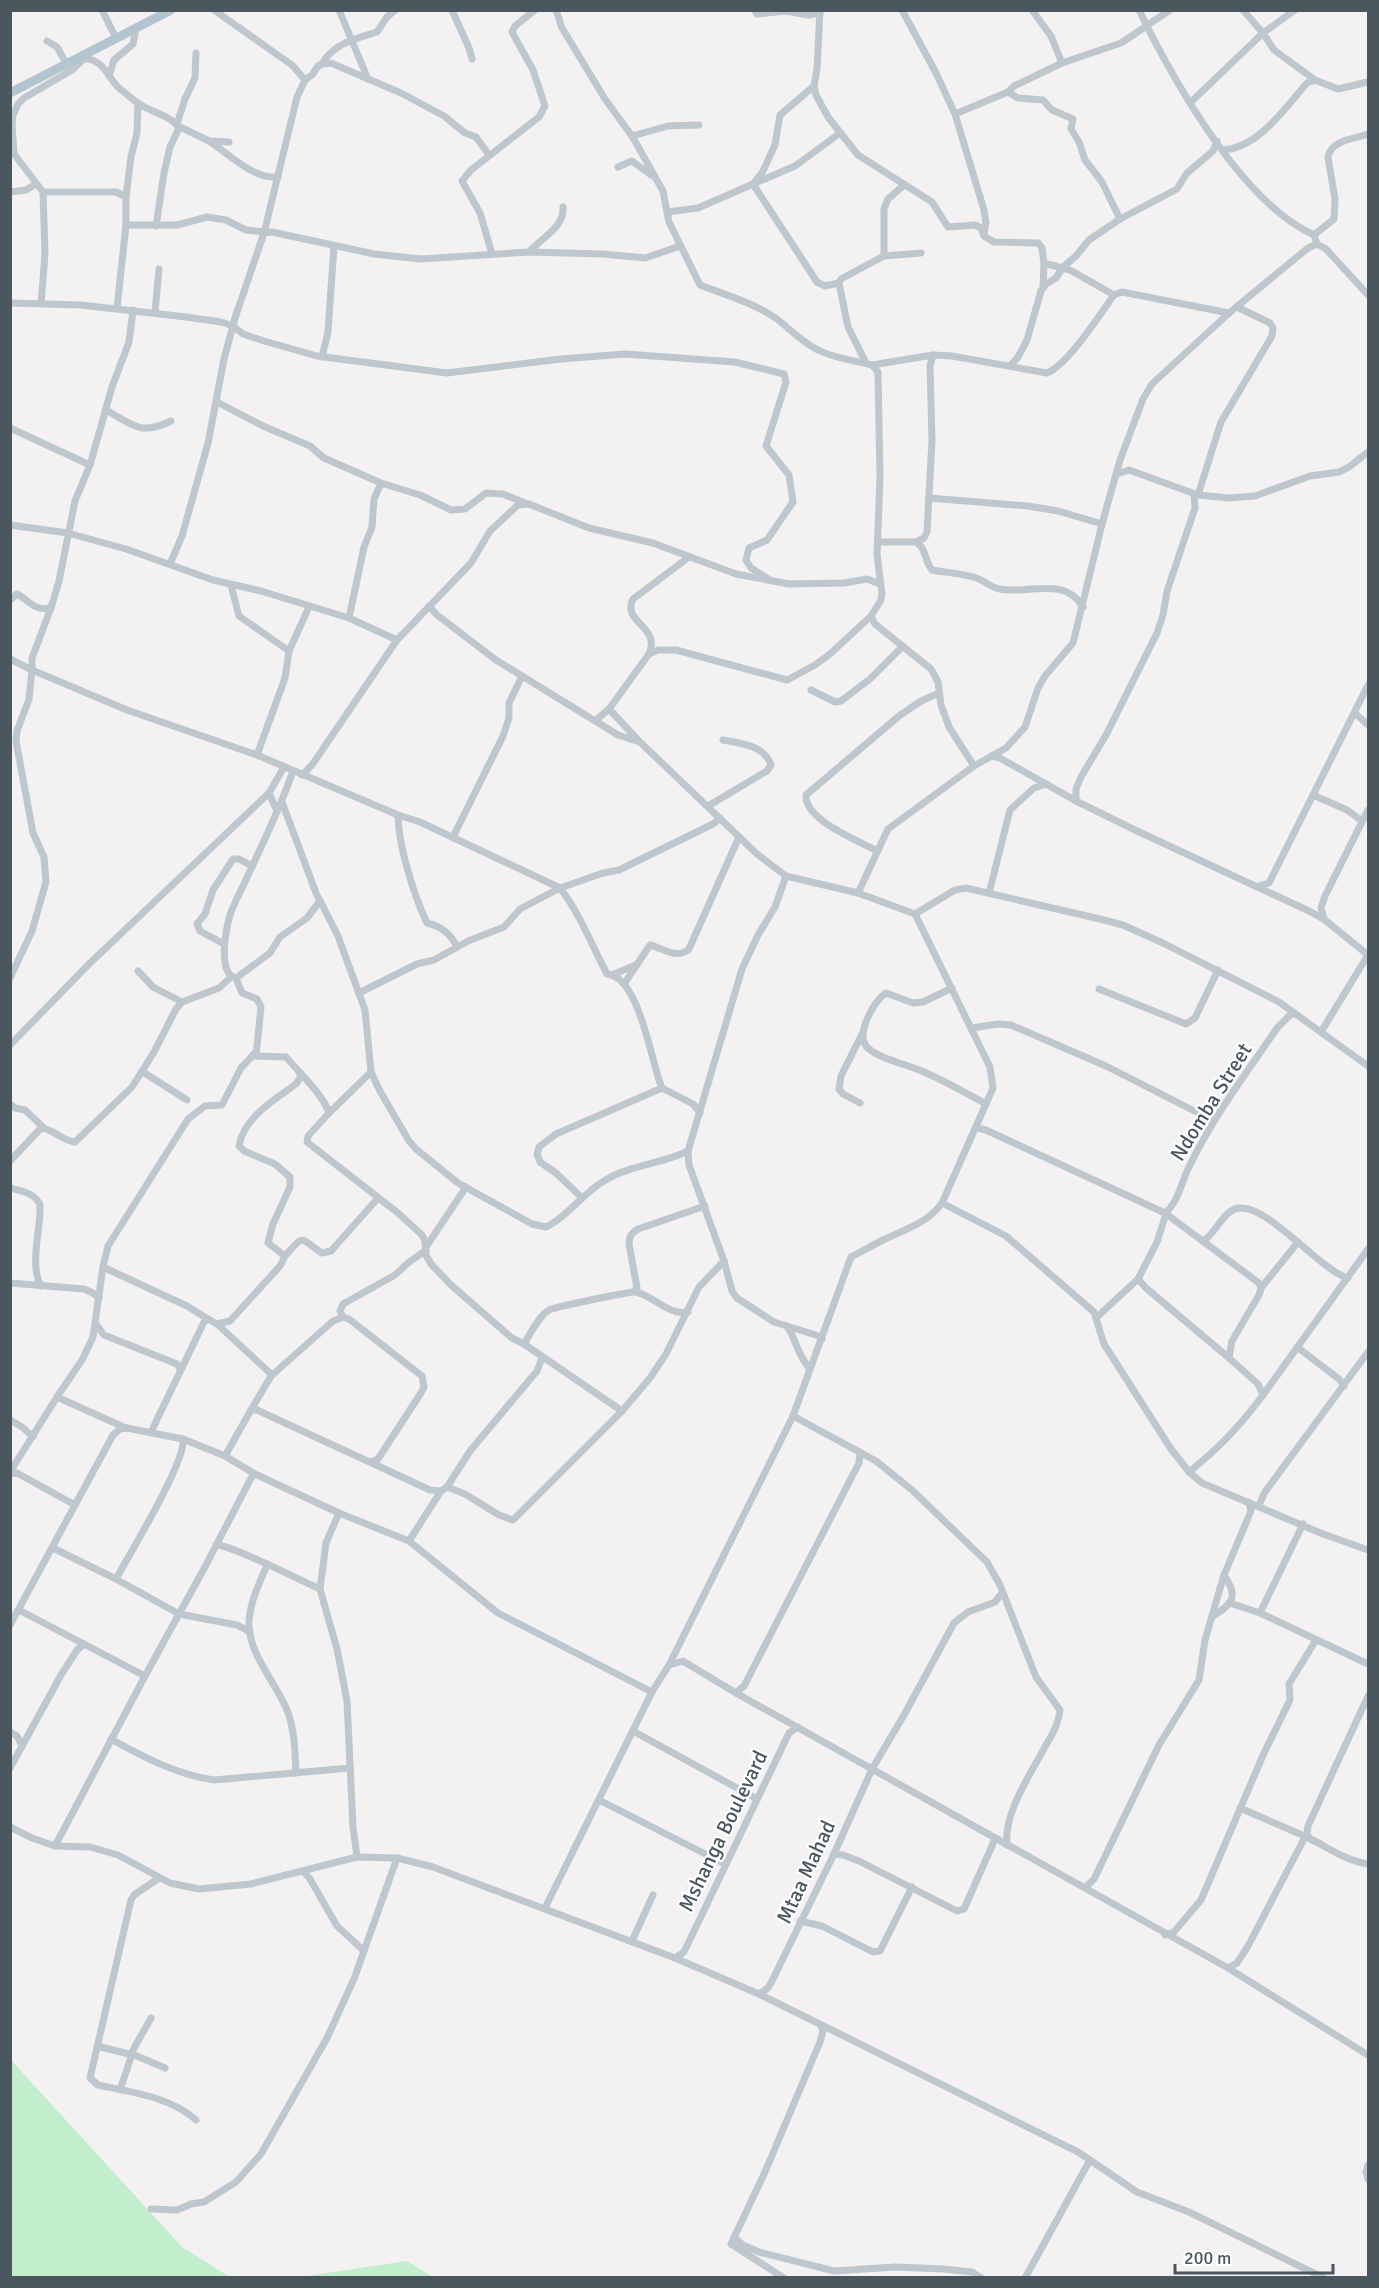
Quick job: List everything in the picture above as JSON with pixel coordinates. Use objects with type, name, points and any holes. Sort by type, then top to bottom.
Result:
[{"type":"main road","points":[[10,93],[66,63],[88,55],[171,10]]},
{"type":"street","points":[[102,10],[116,38]]},
{"type":"street","points":[[214,10],[292,65],[305,80]]},
{"type":"street","points":[[339,10],[368,79]]},
{"type":"street","points":[[170,564],[182,536],[217,402],[224,359],[264,233],[297,97],[305,80],[334,50],[350,40],[377,32],[395,10]]},
{"type":"street","points":[[452,10],[470,48],[472,59]]},
{"type":"street","points":[[492,254],[480,213],[462,181],[471,170],[544,111],[546,106],[533,70],[512,32],[515,26],[536,10]]},
{"type":"street","points":[[556,10],[562,28],[605,99],[632,136],[663,191],[667,212],[680,246],[700,285],[749,304],[776,319],[801,340],[820,351],[858,363],[869,364],[933,355],[976,359],[1047,373],[1058,367],[1085,335],[1114,294]]},
{"type":"street","points":[[754,10],[757,14],[780,12],[808,15],[820,12],[814,86],[816,95],[828,117],[858,155],[932,202],[948,227],[975,225],[981,228],[984,236],[994,242],[1038,243],[1042,248],[1043,287],[1027,340],[1010,366]]},
{"type":"street","points":[[902,10],[955,114],[984,210],[986,222],[984,236]]},
{"type":"street","points":[[1032,10],[1051,36],[1062,63]]},
{"type":"street","points":[[1139,10],[1191,102],[1246,182],[1282,216],[1297,227],[1314,235],[1317,244],[1326,249],[1368,295]]},
{"type":"street","points":[[955,114],[1008,92],[1014,86],[1062,63],[1121,43],[1170,10]]},
{"type":"street","points":[[1244,10],[1274,50],[1315,80],[1338,89],[1368,82]]},
{"type":"street","points":[[1191,102],[1263,33],[1295,10]]},
{"type":"street","points":[[109,75],[114,60],[132,44],[136,28]]},
{"type":"street","points":[[47,40],[57,47],[66,63]]},
{"type":"street","points":[[156,226],[160,190],[170,147],[179,128],[177,125],[185,99],[195,78],[196,53]]},
{"type":"street","points":[[41,304],[45,254],[43,192],[14,154],[12,125],[18,104],[24,98],[72,70],[88,55],[99,62],[117,86],[138,104],[209,141],[251,171],[269,178],[278,177]]},
{"type":"street","points":[[322,64],[331,63],[401,93],[444,116],[465,133],[476,137],[489,155]]},
{"type":"street","points":[[1224,150],[1240,147],[1270,125],[1307,83],[1315,80]]},
{"type":"street","points":[[753,184],[762,173],[775,145],[780,116],[814,86]]},
{"type":"street","points":[[1008,92],[1018,98],[1043,100],[1052,110],[1072,119],[1071,129],[1079,142],[1085,160],[1102,182],[1120,219]]},
{"type":"street","points":[[117,308],[126,225],[124,192],[136,134],[138,104]]},
{"type":"street","points":[[632,136],[668,126],[699,125]]},
{"type":"street","points":[[667,212],[698,208],[795,166],[840,133]]},
{"type":"street","points":[[1314,235],[1334,219],[1335,199],[1328,157],[1329,150],[1334,145],[1368,134]]},
{"type":"street","points":[[209,141],[229,142]]},
{"type":"street","points":[[1043,287],[1056,278],[1063,267],[1089,240],[1120,219],[1177,189],[1187,173],[1213,151],[1217,141]]},
{"type":"street","points":[[618,167],[632,161],[653,176]]},
{"type":"street","points":[[10,192],[26,190],[36,184]]},
{"type":"street","points":[[753,184],[817,282],[829,286],[839,283],[842,279],[884,256],[921,253]]},
{"type":"street","points":[[884,256],[884,209],[888,199],[904,185]]},
{"type":"street","points":[[43,192],[124,192]]},
{"type":"street","points":[[529,252],[561,221],[564,215],[563,207]]},
{"type":"street","points":[[126,225],[177,225],[207,217],[226,220],[246,230],[272,232],[393,257],[421,258],[529,252],[603,254],[645,258],[680,246]]},
{"type":"street","points":[[858,893],[888,829],[974,766],[1006,748],[1025,727],[1038,688],[1045,676],[1073,643],[1120,460],[1143,399],[1152,384],[1229,313],[1308,248],[1317,244]]},
{"type":"street","points":[[322,357],[328,332],[334,246]]},
{"type":"street","points":[[1044,263],[1063,267],[1114,294],[1131,293],[1229,313]]},
{"type":"street","points":[[155,312],[159,269]]},
{"type":"street","points":[[689,557],[633,599],[632,615],[652,639],[668,649],[787,680],[830,654],[871,616],[880,600],[882,594],[877,570],[880,478],[878,372],[869,364],[848,327],[839,283]]},
{"type":"street","points":[[10,303],[117,308],[221,322],[233,326],[243,334],[322,357],[447,373],[583,356],[625,354],[735,362],[784,375],[786,382],[766,446],[781,462],[789,475],[793,502],[767,540],[749,548],[746,560],[751,568],[770,580]]},
{"type":"street","points":[[1076,801],[1076,789],[1081,777],[1111,725],[1157,633],[1167,591],[1195,508],[1196,495],[1221,422],[1272,336],[1273,328],[1270,323],[1238,307]]},
{"type":"street","points":[[10,978],[32,930],[46,882],[44,857],[33,833],[16,741],[17,731],[29,699],[32,658],[59,581],[75,501],[90,465],[112,387],[129,342],[133,310]]},
{"type":"street","points":[[1212,310],[1220,322]]},
{"type":"street","points":[[878,542],[916,542],[924,538],[927,532],[932,441],[930,366],[933,355]]},
{"type":"street","points":[[217,402],[263,426],[310,446],[315,453],[324,458],[381,483],[420,495],[450,510],[465,509],[486,493],[502,494],[589,528],[653,543],[719,569],[804,585],[821,582],[844,583],[867,579],[880,584]]},
{"type":"street","points":[[106,410],[146,429],[171,421]]},
{"type":"street","points":[[10,428],[90,465]]},
{"type":"street","points":[[1120,460],[1129,470],[1196,495],[1229,498],[1255,496],[1310,476],[1339,472],[1368,452]]},
{"type":"street","points":[[1116,474],[1129,470]]},
{"type":"street","points":[[349,618],[364,547],[372,527],[374,500],[381,483]]},
{"type":"street","points":[[929,498],[1028,506],[1058,511],[1102,524]]},
{"type":"street","points":[[302,775],[312,765],[397,640],[471,563],[495,525],[518,505],[525,503]]},
{"type":"street","points":[[10,525],[68,533],[139,553],[231,585],[261,591],[349,618],[384,632],[397,640]]},
{"type":"street","points":[[916,542],[922,546],[932,570],[978,578],[998,589],[1050,588],[1060,590],[1079,600],[1083,607]]},
{"type":"street","points":[[867,579],[877,570]]},
{"type":"street","points":[[231,585],[239,616],[289,651]]},
{"type":"street","points":[[10,600],[17,594],[32,606],[44,610],[51,609]]},
{"type":"street","points":[[429,606],[437,615],[486,653],[618,735],[640,742]]},
{"type":"street","points":[[257,755],[285,678],[289,651],[309,607]]},
{"type":"street","points":[[871,616],[875,624],[931,669],[938,682],[941,705],[949,727],[974,766]]},
{"type":"street","points":[[864,622],[875,624]]},
{"type":"street","points":[[595,721],[609,709],[649,654],[653,645],[652,639]]},
{"type":"street","points":[[811,690],[835,702],[841,701],[870,679],[902,647]]},
{"type":"street","points":[[649,654],[668,649]]},
{"type":"street","points":[[22,665],[32,658]]},
{"type":"street","points":[[10,659],[127,710],[257,755],[398,815],[420,822],[560,888],[572,903],[576,916],[607,974],[614,974],[636,965]]},
{"type":"street","points":[[453,837],[503,736],[509,718],[509,703],[522,676]]},
{"type":"street","points":[[1271,892],[1269,883],[1368,685]]},
{"type":"street","points":[[877,851],[814,815],[805,802],[806,795],[899,716],[921,701],[939,693]]},
{"type":"street","points":[[545,1908],[652,1692],[679,1647],[793,1416],[851,1257],[928,1218],[942,1203],[993,1088],[992,1075],[972,1028],[915,914],[858,893],[786,876],[739,837],[609,709]]},
{"type":"street","points":[[1355,712],[1368,725]]},
{"type":"street","points":[[708,806],[767,771],[771,765],[765,754],[749,745],[723,740]]},
{"type":"street","points":[[992,756],[1076,801],[1309,911],[1325,920],[1368,955],[1321,1032]]},
{"type":"street","points":[[10,1045],[13,1037],[269,794],[284,766]]},
{"type":"street","points":[[293,771],[282,802],[230,916],[224,944],[227,972],[234,978],[242,993],[257,999],[261,1007],[255,1053],[257,1058],[286,1057],[323,1102],[328,1113]]},
{"type":"street","points":[[989,893],[1010,810],[1034,788],[1047,784]]},
{"type":"street","points":[[269,794],[277,811]]},
{"type":"street","points":[[1313,795],[1347,810],[1362,821]]},
{"type":"street","points":[[282,802],[320,901],[338,936],[365,1010],[371,1072],[380,1091],[416,1149],[458,1183],[540,1227],[546,1227],[556,1221],[581,1197],[605,1180],[688,1151]]},
{"type":"street","points":[[1325,920],[1321,908],[1368,810]]},
{"type":"street","points":[[398,815],[398,830],[416,900],[427,923],[437,925],[453,938],[457,948]]},
{"type":"street","points":[[359,993],[417,964],[434,960],[507,925],[520,909],[560,888],[619,870],[713,824],[720,818]]},
{"type":"street","points":[[624,984],[650,945],[675,954],[686,952],[689,949],[739,837]]},
{"type":"street","points":[[224,944],[200,931],[197,924],[205,914],[213,890],[233,859],[239,859],[252,866]]},
{"type":"street","points":[[786,876],[775,907],[758,935],[742,969],[688,1151],[689,1165],[724,1261],[732,1290],[737,1298],[774,1322],[819,1336],[822,1339]]},
{"type":"street","points":[[1259,886],[1269,883]]},
{"type":"street","points":[[915,914],[955,890],[966,888],[1123,925],[1253,987],[1366,1062]]},
{"type":"street","points":[[10,1104],[15,1108],[25,1110],[44,1128],[54,1131],[68,1142],[75,1142],[132,1087],[143,1072],[167,1024],[182,1002],[219,988],[270,953],[280,936],[307,918],[320,901]]},
{"type":"street","points":[[1309,911],[1321,908]]},
{"type":"street","points":[[1100,989],[1186,1024],[1195,1018],[1218,970]]},
{"type":"street","points":[[138,971],[153,987],[182,1002]]},
{"type":"street","points":[[614,974],[624,984],[645,1028],[657,1078],[662,1088],[693,1104],[700,1113]]},
{"type":"street","points":[[860,1103],[843,1094],[839,1089],[841,1076],[872,1009],[886,993],[913,1003],[923,1002],[952,988]]},
{"type":"street","name":"Ndomba Street","points":[[1096,1318],[1138,1278],[1157,1242],[1165,1214],[1173,1203],[1200,1144],[1277,1028],[1294,1013]]},
{"type":"street","points":[[972,1028],[998,1024],[1011,1025],[1106,1066],[1214,1121]]},
{"type":"street","points":[[862,1034],[864,1044],[869,1049],[905,1066],[922,1071],[986,1104]]},
{"type":"street","points":[[10,1473],[82,1360],[93,1336],[108,1246],[147,1187],[180,1130],[197,1110],[205,1106],[222,1105],[241,1068],[255,1053]]},
{"type":"street","points":[[143,1072],[187,1100]]},
{"type":"street","points":[[371,1072],[328,1113],[308,1136],[307,1142],[398,1213],[422,1235],[431,1264],[451,1285],[507,1334],[622,1411]]},
{"type":"street","points":[[285,1256],[268,1243],[273,1224],[290,1187],[290,1177],[275,1164],[244,1151],[239,1146],[242,1133],[247,1125],[296,1084],[300,1073]]},
{"type":"street","points":[[581,1197],[556,1173],[540,1162],[537,1154],[539,1147],[556,1134],[662,1088]]},
{"type":"street","points":[[10,1161],[33,1136],[44,1128]]},
{"type":"street","points":[[976,1128],[986,1130],[1165,1214],[1255,1278],[1261,1288]]},
{"type":"street","points":[[343,1317],[340,1311],[343,1304],[395,1275],[426,1249],[466,1186]]},
{"type":"street","points":[[10,1188],[27,1192],[38,1200],[40,1205],[36,1250],[41,1286]]},
{"type":"street","points":[[217,1324],[230,1321],[280,1266],[298,1241],[306,1239],[322,1252],[331,1251],[378,1198]]},
{"type":"street","points":[[942,1203],[1006,1236],[1094,1312],[1104,1344],[1171,1449],[1189,1472],[1202,1482],[1368,1550]]},
{"type":"street","points":[[634,1291],[637,1288],[629,1244],[632,1233],[705,1206]]},
{"type":"street","points":[[1203,1241],[1231,1211],[1247,1208],[1268,1219],[1333,1270],[1348,1278]]},
{"type":"street","points":[[1229,1358],[1232,1341],[1261,1288],[1298,1242]]},
{"type":"street","points":[[1189,1472],[1218,1449],[1241,1424],[1367,1253]]},
{"type":"street","points":[[251,1410],[265,1413],[374,1461],[383,1468],[430,1490],[444,1489],[465,1494],[499,1515],[513,1520],[622,1411],[650,1378],[666,1354],[699,1287],[724,1261]]},
{"type":"street","points":[[103,1267],[188,1306],[217,1324],[265,1366],[271,1376]]},
{"type":"street","points":[[1138,1278],[1146,1288],[1258,1384],[1263,1395]]},
{"type":"street","points":[[10,1283],[84,1289],[99,1298]]},
{"type":"street","points":[[524,1344],[541,1318],[550,1310],[561,1305],[634,1291],[677,1312],[687,1312]]},
{"type":"street","points":[[225,1456],[271,1376],[333,1321],[343,1317],[349,1319],[397,1355],[422,1376],[424,1381],[421,1393],[374,1461]]},
{"type":"street","points":[[150,1432],[204,1322],[208,1319]]},
{"type":"street","points":[[96,1324],[104,1335]]},
{"type":"street","points":[[787,1326],[794,1336],[797,1351],[810,1369]]},
{"type":"street","points":[[93,1336],[104,1335],[177,1364],[181,1370]]},
{"type":"street","points":[[1297,1347],[1340,1378],[1344,1386]]},
{"type":"street","points":[[1259,1505],[1265,1492],[1368,1352]]},
{"type":"street","points":[[409,1541],[470,1451],[537,1371],[542,1358]]},
{"type":"street","points":[[1258,1384],[1271,1383]]},
{"type":"street","points":[[57,1397],[127,1428],[183,1439],[225,1456],[255,1474],[339,1513],[409,1541],[498,1614],[652,1692]]},
{"type":"street","points":[[793,1416],[876,1461],[912,1490],[987,1562],[1036,1677],[1060,1710],[1054,1731],[1024,1786],[1006,1832],[1007,1845]]},
{"type":"street","points":[[10,1420],[33,1437]]},
{"type":"street","points":[[10,1625],[113,1434],[120,1429],[127,1428]]},
{"type":"street","points":[[116,1579],[176,1466],[184,1444],[183,1439]]},
{"type":"street","points":[[736,1693],[744,1686],[859,1463],[860,1452]]},
{"type":"street","points":[[10,1473],[17,1473],[75,1505]]},
{"type":"street","points":[[55,1846],[255,1474]]},
{"type":"street","points":[[1089,1884],[1159,1745],[1199,1680],[1212,1617],[1224,1575],[1251,1511],[1249,1502]]},
{"type":"street","points":[[339,1513],[326,1543],[320,1589],[344,1684],[349,1716],[350,1768],[357,1857]]},
{"type":"street","points":[[1260,1613],[1303,1524]]},
{"type":"street","points":[[216,1545],[221,1545],[320,1589]]},
{"type":"street","points":[[53,1548],[116,1579],[178,1614],[188,1614],[237,1625],[250,1632]]},
{"type":"street","points":[[267,1565],[255,1593],[249,1624],[250,1632],[258,1655],[287,1710],[294,1737],[296,1773]]},
{"type":"street","points":[[1212,1617],[1230,1602],[1233,1588],[1224,1575]]},
{"type":"street","name":"Mtaa Mahad","points":[[768,1988],[834,1854],[872,1769],[954,1623],[968,1612],[995,1602],[1002,1593]]},
{"type":"street","points":[[1230,1602],[1260,1613],[1368,1664]]},
{"type":"street","points":[[183,1606],[188,1614]]},
{"type":"street","points":[[19,1610],[145,1676]]},
{"type":"street","points":[[76,1640],[77,1650]]},
{"type":"street","points":[[1174,1936],[1201,1900],[1290,1700],[1289,1684],[1316,1640]]},
{"type":"street","points":[[10,1768],[77,1650],[84,1644]]},
{"type":"street","points":[[679,1647],[683,1660],[736,1693],[995,1839],[1089,1884],[1094,1893],[1165,1935],[1174,1936],[1365,2048],[1368,2055]]},
{"type":"street","points":[[669,1665],[683,1660]]},
{"type":"street","points":[[1228,1968],[1237,1963],[1248,1946],[1307,1838],[1308,1826],[1368,1696]]},
{"type":"street","points":[[786,1721],[789,1733]]},
{"type":"street","name":"Mshanga Boulevard","points":[[684,1952],[724,1864],[789,1733],[798,1727]]},
{"type":"street","points":[[633,1731],[757,1799]]},
{"type":"street","points":[[14,1734],[28,1736]]},
{"type":"street","points":[[14,1734],[22,1746]]},
{"type":"street","points":[[111,1739],[194,1777],[214,1780],[350,1768]]},
{"type":"street","points":[[599,1800],[724,1864]]},
{"type":"street","points":[[1240,1808],[1343,1857],[1368,1864]]},
{"type":"street","points":[[10,1827],[55,1846],[90,1847],[118,1855],[137,1863],[159,1878],[186,1888],[251,1884],[357,1857],[397,1858],[433,1867],[632,1941],[759,1994],[981,2103],[1090,2160],[1137,2192],[1189,2212],[1324,2277]]},
{"type":"street","points":[[834,1854],[859,1861],[957,1911],[964,1909],[995,1839],[1006,1832]]},
{"type":"street","points":[[151,2209],[177,2210],[204,2202],[236,2182],[251,2166],[282,2118],[327,2038],[354,1979],[397,1858]]},
{"type":"street","points":[[303,1870],[337,1926],[363,1950]]},
{"type":"street","points":[[159,1878],[134,1895],[131,1900],[90,2075],[92,2081],[98,2085],[172,2104],[196,2120]]},
{"type":"street","points":[[801,1921],[822,1926],[873,1952],[880,1951],[912,1887]]},
{"type":"street","points":[[632,1941],[653,1895]]},
{"type":"street","points":[[675,1958],[684,1952],[689,1964]]},
{"type":"street","points":[[759,1994],[768,1988],[772,2000]]},
{"type":"street","points":[[120,2090],[131,2055],[150,2018]]},
{"type":"street","points":[[784,2277],[731,2244],[765,2172],[820,2042],[823,2031],[821,2025]]},
{"type":"street","points":[[97,2046],[131,2055],[165,2068]]},
{"type":"street","points":[[1025,2277],[1090,2160]]},
{"type":"street","points":[[1368,2165],[1366,2172],[1368,2179]]},
{"type":"street","points":[[734,2237],[759,2252],[834,2271],[894,2267],[944,2269],[972,2272],[981,2277]]},
{"type":"green space","points":[[10,2059],[182,2247],[230,2277],[11,2277]]},
{"type":"green space","points":[[407,2261],[433,2277],[300,2277]]}]
